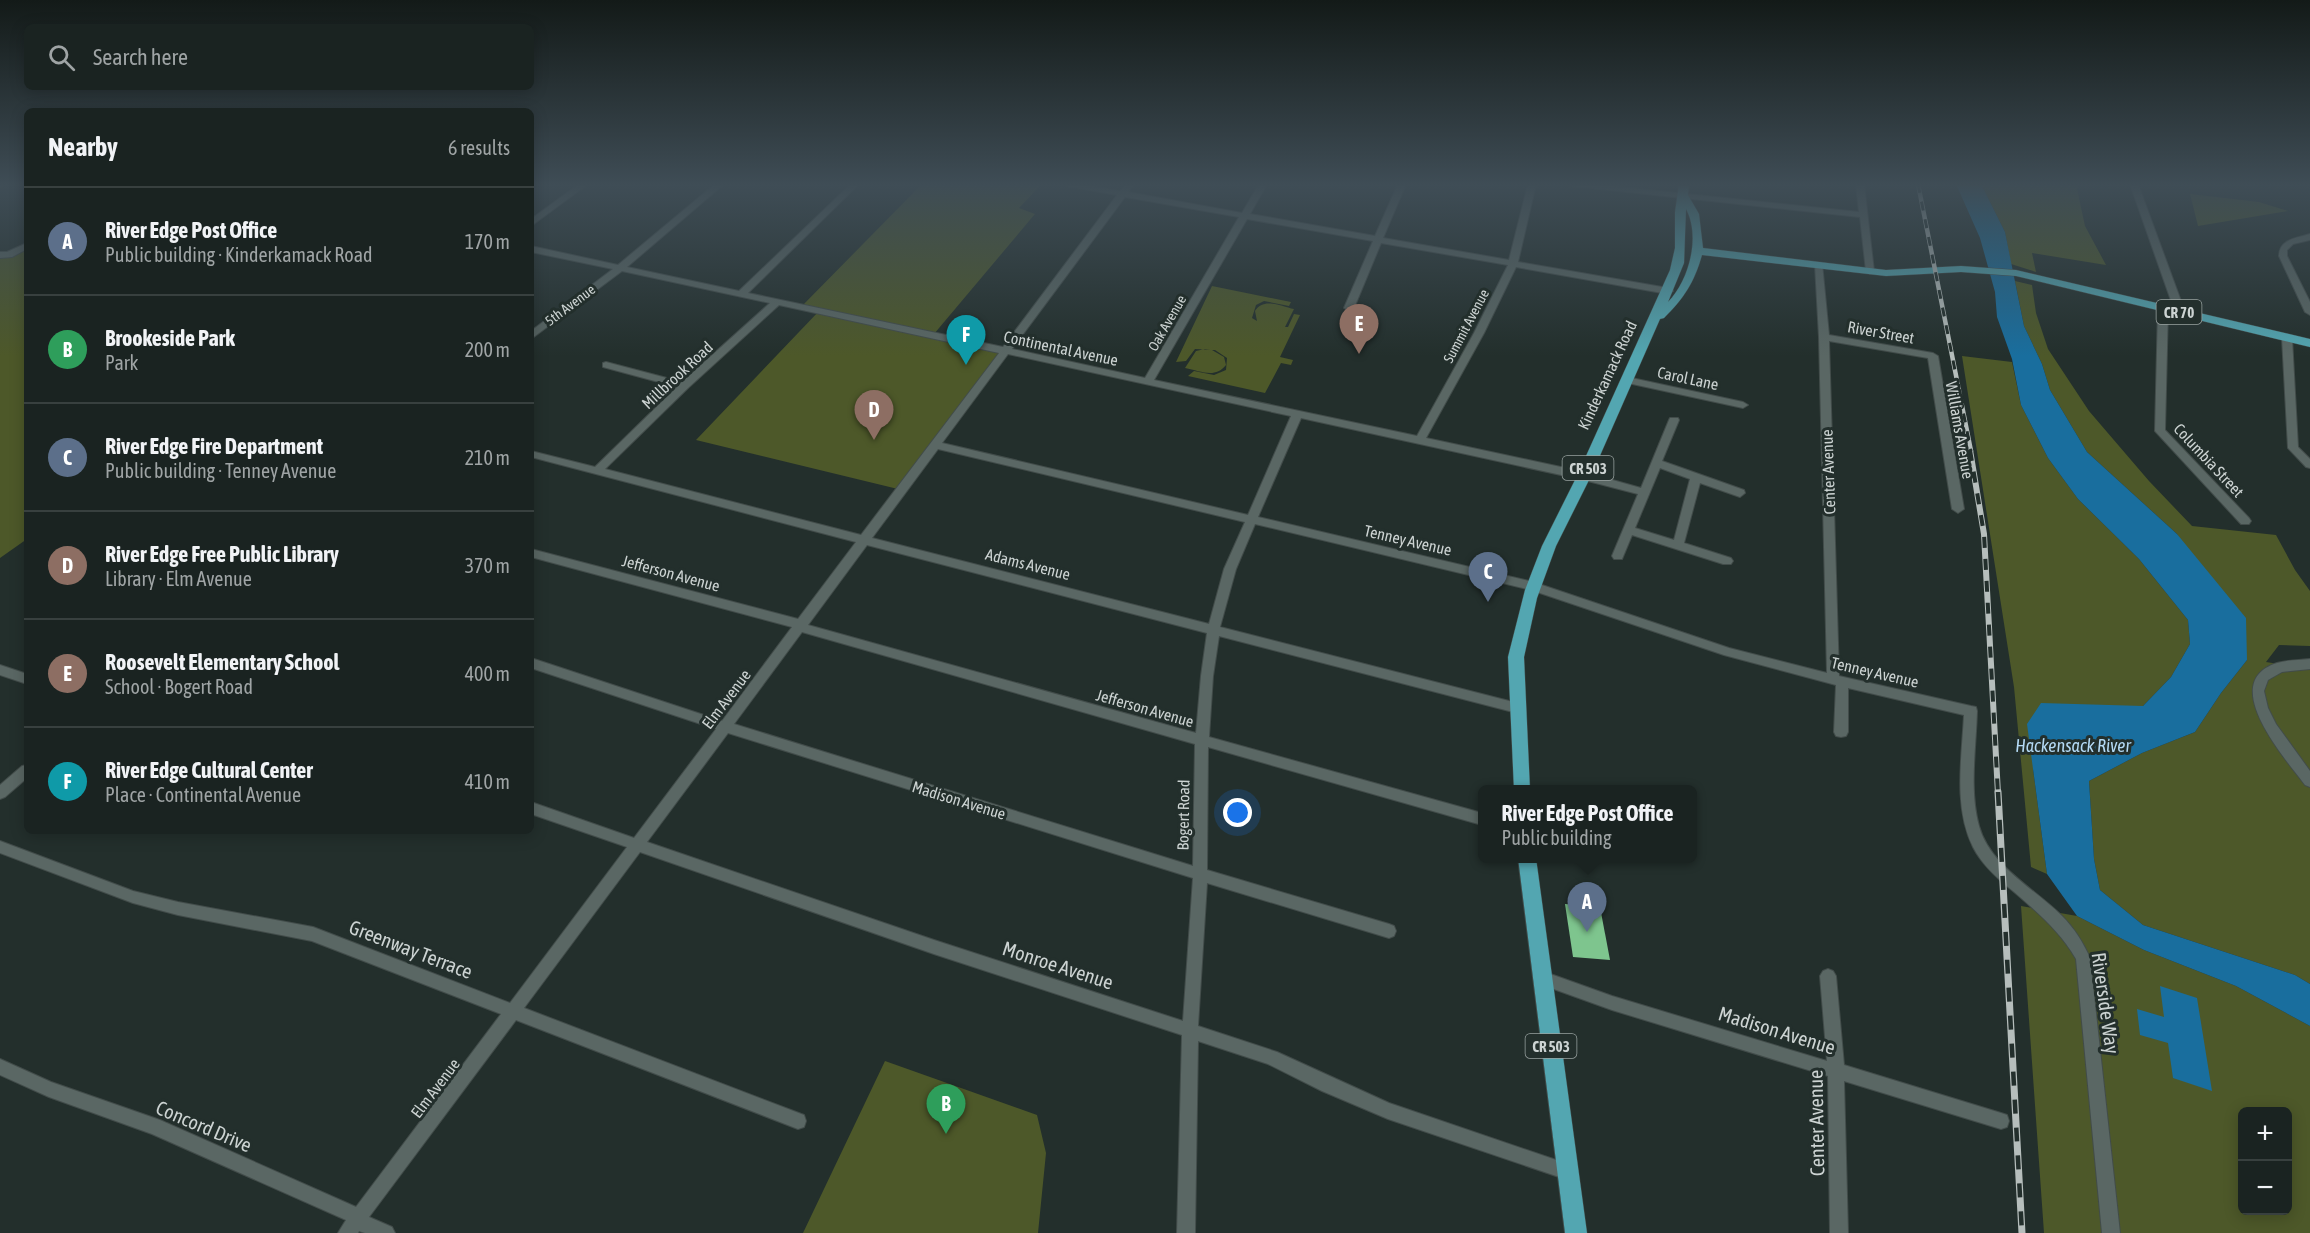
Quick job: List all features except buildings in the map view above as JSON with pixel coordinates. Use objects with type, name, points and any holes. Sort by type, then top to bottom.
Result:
[{"type":"main road","name":"Kinderkamack Road","points":[[1522,785],[1516,657],[1533,586],[1566,509],[1584,476],[1668,291],[1681,257],[1681,242]]},
{"type":"main road","points":[[1655,321],[1679,297],[1692,271],[1698,251],[1697,242]]},
{"type":"main road","points":[[1707,242],[1713,246],[1739,255]]},
{"type":"main road","name":"CR 70","points":[[1698,251],[1870,271],[1984,270],[2016,273],[2310,343]]},
{"type":"main road","points":[[1692,271],[1712,260],[1739,255]]},
{"type":"main road","points":[[1668,291],[1684,285]]},
{"type":"main road","name":"CR 503","points":[[1528,863],[1576,1233]]},
{"type":"street","name":"5th Avenue","points":[[534,334],[652,242]]},
{"type":"street","points":[[741,294],[795,242]]},
{"type":"street","name":"Elm Avenue","points":[[347,1233],[1087,242]]},
{"type":"street","name":"Oak Avenue","points":[[1148,382],[1230,242]]},
{"type":"street","points":[[1348,308],[1377,242]]},
{"type":"street","points":[[1387,242],[1668,291]]},
{"type":"street","name":"Summit Avenue","points":[[1420,440],[1479,333],[1513,263],[1518,242]]},
{"type":"street","points":[[1866,242],[1870,271]]},
{"type":"street","points":[[2155,242],[2180,312]]},
{"type":"street","points":[[2292,242],[2283,250],[2283,256],[2310,312]]},
{"type":"street","points":[[0,255],[9,255],[24,248]]},
{"type":"street","name":"Continental Avenue","points":[[534,250],[1420,440],[1584,476],[1644,492]]},
{"type":"street","name":"Center Avenue","points":[[1819,265],[1841,732]]},
{"type":"street","name":"Millbrook Road","points":[[598,470],[684,386],[777,302]]},
{"type":"street","name":"Columbia Street","points":[[2163,308],[2160,431],[2245,521]]},
{"type":"street","name":"River Street","points":[[1824,337],[1933,356]]},
{"type":"street","points":[[2287,338],[2293,448],[2310,465]]},
{"type":"street","name":"Williams Avenue","points":[[1933,356],[1958,509]]},
{"type":"street","points":[[606,365],[684,386]]},
{"type":"street","name":"Carol Lane","points":[[1627,380],[1743,405]]},
{"type":"street","name":"Bogert Road","points":[[1186,1233],[1190,1030],[1200,875],[1202,741],[1207,676],[1216,615],[1230,569],[1297,414]]},
{"type":"street","points":[[1618,556],[1674,420]]},
{"type":"street","name":"Tenney Avenue","points":[[936,445],[1533,586],[1728,651],[1838,681],[1971,711]]},
{"type":"street","name":"Adams Avenue","points":[[534,455],[1517,708]]},
{"type":"street","points":[[1656,463],[1740,493]]},
{"type":"street","points":[[1678,545],[1696,478]]},
{"type":"street","points":[[1629,530],[1727,561]]},
{"type":"street","name":"Jefferson Avenue","points":[[534,554],[801,626],[1478,818]]},
{"type":"street","name":"Madison Avenue","points":[[534,664],[725,728],[1389,931]]},
{"type":"street","points":[[2310,664],[2295,664],[2272,670],[2261,680],[2257,696],[2265,720],[2310,782]]},
{"type":"street","points":[[0,670],[24,678]]},
{"type":"street","name":"Riverside Way","points":[[1971,711],[1969,809],[1976,839],[2003,873],[2060,922],[2078,945],[2082,958],[2111,1233]]},
{"type":"street","points":[[0,793],[24,773]]},
{"type":"street","name":"Monroe Avenue","points":[[534,809],[934,946],[1271,1057],[1388,1111],[1568,1172]]},
{"type":"street","name":"Greenway Terrace","points":[[0,847],[50,864],[132,897],[313,934],[798,1121]]},
{"type":"street","name":"Center Avenue","points":[[1828,976],[1836,1070],[1839,1233]]},
{"type":"street","name":"Madison Avenue","points":[[1542,978],[1634,1009],[2001,1121]]},
{"type":"street","name":"Concord Drive","points":[[0,1067],[49,1089],[154,1126],[359,1217],[362,1223],[387,1233]]},
{"type":"green space","points":[[865,242],[1012,242],[934,334],[1004,350],[902,490],[696,440],[820,310],[802,306]]},
{"type":"green space","points":[[2007,242],[2093,242],[2106,265],[2032,253],[2036,272],[2011,264]]},
{"type":"green space","points":[[24,247],[24,541],[0,558],[0,259]]},
{"type":"green space","points":[[2015,281],[2032,285],[2036,313],[2048,349],[2089,411],[2149,481],[2192,526],[2276,535],[2295,570],[2310,591],[2310,646],[2279,645],[2266,662],[2310,669],[2310,984],[2295,975],[2143,925],[2100,890],[2094,859],[2089,781],[2142,753],[2195,732],[2247,660],[2177,534],[2087,452],[2050,390],[2042,364],[2024,326]]},
{"type":"green space","points":[[1212,286],[1291,302],[1289,306],[1264,301],[1256,305],[1252,318],[1257,321],[1255,311],[1267,303],[1294,309],[1285,327],[1288,327],[1294,314],[1300,315],[1280,357],[1293,360],[1291,365],[1281,363],[1265,393],[1188,376],[1194,371],[1214,375],[1226,370],[1227,358],[1215,350],[1195,349],[1186,361],[1176,362]]},
{"type":"green space","points":[[1205,349],[1224,357],[1226,365],[1212,373],[1185,368],[1196,351]]},
{"type":"green space","points":[[1962,356],[2012,362],[2021,405],[2048,458],[2078,499],[2139,559],[2188,620],[2190,644],[2171,677],[2143,706],[2033,769],[2047,874],[2031,867],[2014,687]]},
{"type":"green space","points":[[2021,906],[2077,916],[2144,950],[2236,986],[2310,1026],[2310,1233],[2044,1233]]},
{"type":"green space","points":[[885,1061],[1037,1115],[1046,1153],[1038,1233],[803,1233]]},
{"type":"water","name":"Hackensack River","points":[[1981,242],[2007,242],[2024,326],[2042,364],[2050,390],[2087,452],[2177,534],[2246,618],[2247,660],[2195,732],[2142,753],[2089,781],[2094,859],[2100,890],[2143,925],[2295,975],[2310,984],[2310,1026],[2236,986],[2144,950],[2077,916],[2047,874],[2027,724],[2041,703],[2143,706],[2171,677],[2190,644],[2188,620],[2139,559],[2078,499],[2048,458],[2021,405],[2012,359],[1997,317],[1995,292]]},
{"type":"water","points":[[2160,986],[2197,998],[2212,1091],[2173,1078],[2168,1043],[2140,1035],[2137,1009],[2164,1017]]},
{"type":"railway","points":[[1929,242],[1971,451]]},
{"type":"railway","points":[[1970,450],[1984,534],[1998,794]]},
{"type":"railway","points":[[1998,792],[2022,1233]]},
{"type":"place","name":"Roosevelt Elementary School","points":[[1359,354]]},
{"type":"place","name":"River Edge Cultural Center","points":[[966,365]]},
{"type":"place","name":"River Edge Free Public Library","points":[[874,440]]},
{"type":"place","name":"River Edge Fire Department","points":[[1488,602]]},
{"type":"place","name":"River Edge Post Office","points":[[1587,932]]},
{"type":"place","name":"Brookeside Park","points":[[946,1134]]}]
